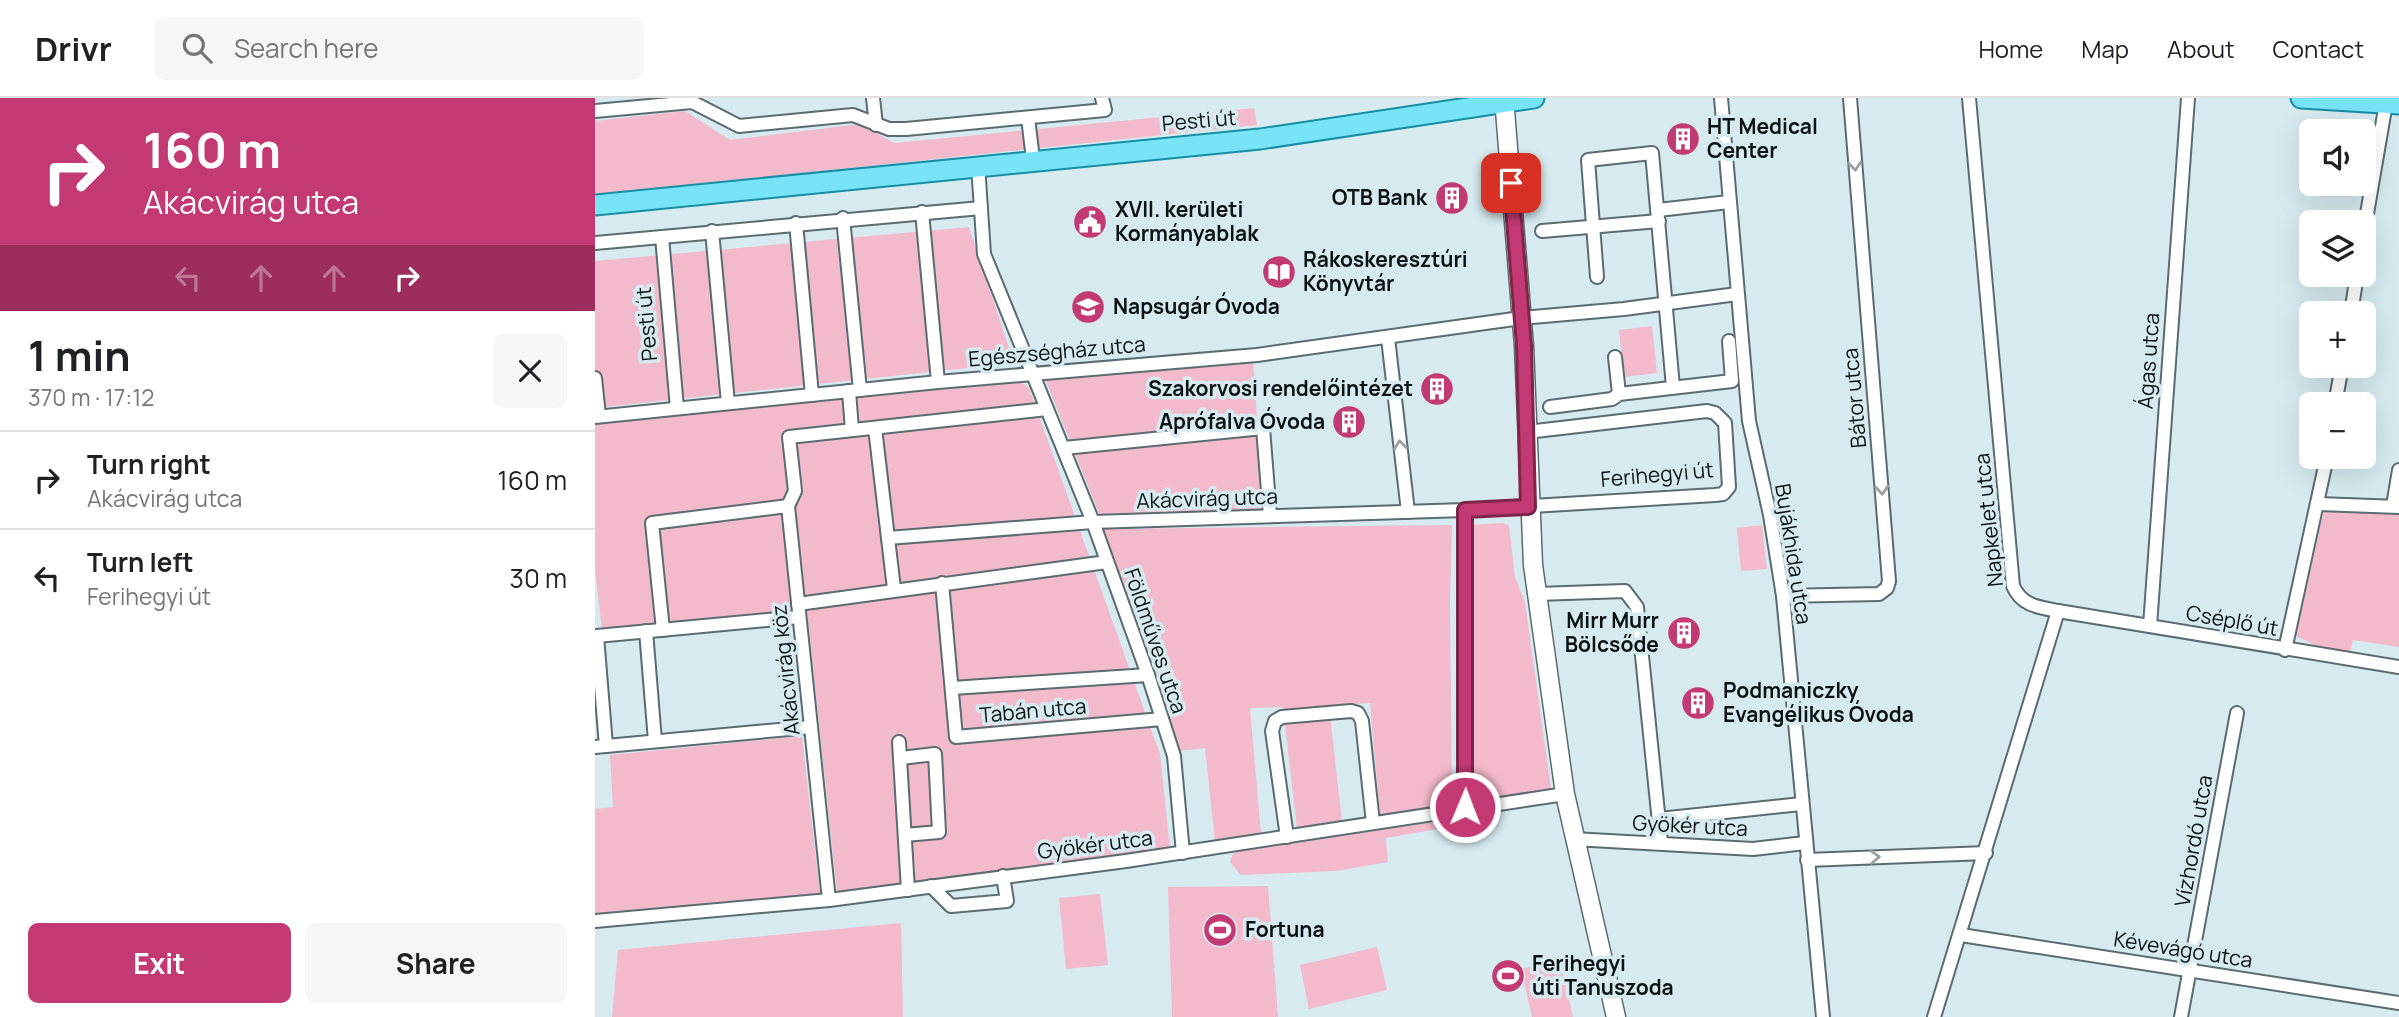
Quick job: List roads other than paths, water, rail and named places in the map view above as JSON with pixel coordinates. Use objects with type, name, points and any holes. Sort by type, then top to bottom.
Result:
[{"type":"main road","name":"Pesti út","points":[[595,205],[1033,159],[1260,139],[1504,100],[1534,98]]},
{"type":"main road","points":[[2301,98],[2392,103]]},
{"type":"main road","points":[[1504,100],[1521,317],[1528,507],[1538,594],[1573,839],[1616,1017]]},
{"type":"street","points":[[873,98],[876,125]]},
{"type":"street","name":"Bujákhida utca","points":[[1721,98],[1749,421],[1770,515],[1783,596],[1823,1017]]},
{"type":"street","name":"Bátor utca","points":[[1783,596],[1879,594],[1887,589],[1889,581],[1850,98]]},
{"type":"street","name":"Napkelet utca","points":[[1969,98],[2013,586],[2018,597],[2028,604],[2058,611]]},
{"type":"street","name":"Ágas utca","points":[[2150,626],[2187,98]]},
{"type":"street","points":[[595,111],[692,102],[739,126],[853,115],[876,125],[906,129],[1028,118],[1104,104]]},
{"type":"street","points":[[2369,210],[2392,103]]},
{"type":"street","points":[[1028,118],[1033,159]]},
{"type":"street","points":[[1597,277],[1588,159],[1652,153],[1673,387]]},
{"type":"street","name":"Földműves utca","points":[[978,165],[984,254],[1093,522],[1148,675],[1174,756],[1183,853]]},
{"type":"street","points":[[1542,231],[1593,226],[1730,202]]},
{"type":"street","points":[[595,243],[981,208]]},
{"type":"street","points":[[922,212],[938,382]]},
{"type":"street","points":[[843,219],[854,391],[852,430],[1047,409]]},
{"type":"street","points":[[796,223],[812,395]]},
{"type":"street","points":[[712,231],[728,403]]},
{"type":"street","name":"Pesti út","points":[[662,237],[677,408]]},
{"type":"street","points":[[1521,317],[1667,304],[1737,294]]},
{"type":"street","name":"Egészségház utca","points":[[597,416],[1033,373],[1257,355],[1521,317]]},
{"type":"street","points":[[1388,338],[1408,513]]},
{"type":"street","points":[[1550,407],[1612,399],[1619,394],[1733,381],[1729,341]]},
{"type":"street","points":[[1615,357],[1619,394]]},
{"type":"street","points":[[595,379],[597,416]]},
{"type":"street","name":"Ferihegyi út","points":[[1527,432],[1707,411],[1715,413],[1725,423],[1730,480],[1727,491],[1715,495],[1528,507]]},
{"type":"street","points":[[876,428],[894,589]]},
{"type":"street","points":[[1064,448],[1263,428],[1270,516]]},
{"type":"street","name":"Akácvirág köz","points":[[829,900],[788,506],[795,491],[789,437],[852,430]]},
{"type":"street","points":[[2285,650],[2325,469]]},
{"type":"street","points":[[2319,504],[2396,506],[2399,470]]},
{"type":"street","points":[[663,630],[652,523],[788,506]]},
{"type":"street","name":"Akácvirág utca","points":[[888,538],[1093,522],[1528,507]]},
{"type":"street","points":[[1465,510],[1465,807]]},
{"type":"street","points":[[811,727],[601,747],[597,636],[663,630],[799,611],[894,589],[1107,562]]},
{"type":"street","name":"Tabán utca","points":[[942,583],[956,737],[1162,719]]},
{"type":"street","points":[[1538,594],[1625,591],[1637,607],[1661,842]]},
{"type":"street","points":[[1934,1017],[2058,611]]},
{"type":"street","name":"Cséplő út","points":[[2058,611],[2399,667]]},
{"type":"street","points":[[646,631],[655,741]]},
{"type":"street","name":"Tabán utca","points":[[952,688],[1148,675]]},
{"type":"street","points":[[1287,837],[1272,732],[1275,721],[1282,717],[1351,711],[1358,713],[1362,721],[1373,823]]},
{"type":"street","name":"Vízhordó utca","points":[[2181,1017],[2237,713]]},
{"type":"street","points":[[899,742],[908,890]]},
{"type":"street","points":[[901,758],[935,754],[939,832],[905,835]]},
{"type":"street","name":"Gyökér utca","points":[[595,921],[829,900],[908,890],[1183,853],[1465,807],[1565,794]]},
{"type":"street","points":[[1659,819],[1801,804]]},
{"type":"street","name":"Gyökér utca","points":[[1573,839],[1753,849],[1805,843]]},
{"type":"street","points":[[1807,860],[1986,853]]},
{"type":"street","points":[[931,886],[951,906],[1007,901],[1003,877]]},
{"type":"street","name":"Kévevágó utca","points":[[1961,935],[2399,1003]]},
{"type":"place","name":"HT Medical Center","points":[[1683,139]]},
{"type":"place","name":"OTB Bank","points":[[1452,198]]},
{"type":"place","name":"XVII. kerületi Kormányablak","points":[[1090,222]]},
{"type":"place","name":"Rákoskeresztúri Könyvtár","points":[[1279,272]]},
{"type":"place","name":"Napsugár Óvoda","points":[[1088,307]]},
{"type":"place","name":"Szakorvosi rendelőintézet","points":[[1437,389]]},
{"type":"place","name":"Aprófalva Óvoda","points":[[1349,422]]},
{"type":"place","name":"Mirr Murr Bölcsőde","points":[[1684,633]]},
{"type":"place","name":"Podmaniczky Evangélikus Óvoda","points":[[1698,703]]},
{"type":"place","name":"Fortuna","points":[[1220,930]]},
{"type":"place","name":"Ferihegyi úti Tanuszoda","points":[[1508,976]]}]
